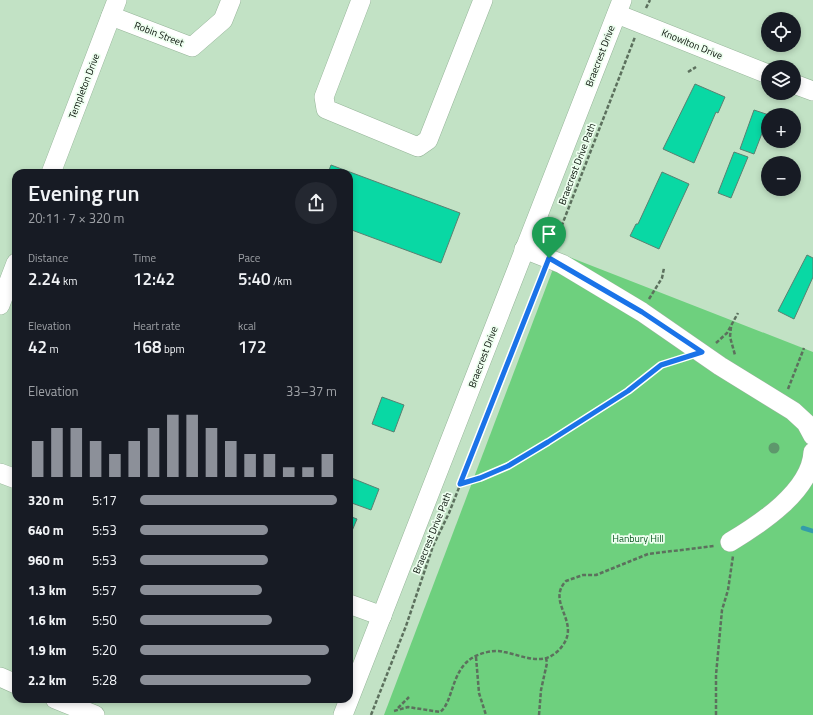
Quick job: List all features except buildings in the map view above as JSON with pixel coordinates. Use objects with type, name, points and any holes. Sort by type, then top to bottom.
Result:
[{"type":"street","name":"Robin Street","points":[[114,8],[192,47],[223,20],[231,0]]},
{"type":"street","points":[[361,0],[324,97],[326,109],[418,147],[428,140],[483,0]]},
{"type":"street","name":"Knowlton Drive","points":[[619,7],[640,23],[761,71]]},
{"type":"street","name":"Braecrest Drive","points":[[353,690],[619,7]]},
{"type":"street","name":"Templeton Drive","points":[[52,169],[114,8]]},
{"type":"street","points":[[801,87],[813,91]]},
{"type":"street","points":[[524,249],[549,258],[642,312],[738,378],[782,404],[806,423],[813,436]]},
{"type":"street","points":[[0,305],[12,274]]},
{"type":"street","points":[[730,542],[764,521],[789,497],[806,476],[813,460],[813,452]]},
{"type":"street","points":[[0,473],[12,478]]},
{"type":"street","points":[[353,605],[382,616]]},
{"type":"street","points":[[0,677],[12,682]]},
{"type":"street","points":[[65,703],[92,714]]},
{"type":"street","name":"Braecrest Drive","points":[[343,715],[348,703]]},
{"type":"path","name":"Braecrest Drive Path","points":[[371,715],[406,626],[433,546],[460,484],[650,0]]},
{"type":"path","points":[[688,72],[696,67]]},
{"type":"path","points":[[642,312],[662,278],[664,268]]},
{"type":"path","points":[[460,484],[480,478],[508,466],[628,391],[661,365],[708,350],[724,337],[738,312]]},
{"type":"path","points":[[782,404],[804,348]]},
{"type":"path","points":[[409,697],[393,712],[408,707],[440,712],[445,707],[455,679],[466,663],[476,657],[496,651],[531,660],[546,658],[557,651],[563,645],[566,637],[568,621],[558,594],[566,581],[582,575],[596,575],[648,554],[708,547],[730,542],[732,547],[733,564],[722,610],[716,675],[716,715]]},
{"type":"path","points":[[476,657],[479,693],[486,715]]},
{"type":"path","points":[[539,715],[541,690],[547,663],[546,658]]},
{"type":"green space","name":"Hanbury Hill","points":[[559,253],[813,352],[813,715],[384,715]]},
{"type":"waterway","points":[[803,528],[813,531]]},
{"type":"route","points":[[549,258],[562,264],[642,312],[702,352],[661,365],[628,391],[508,466],[480,478],[460,484],[496,394],[549,258]]}]
